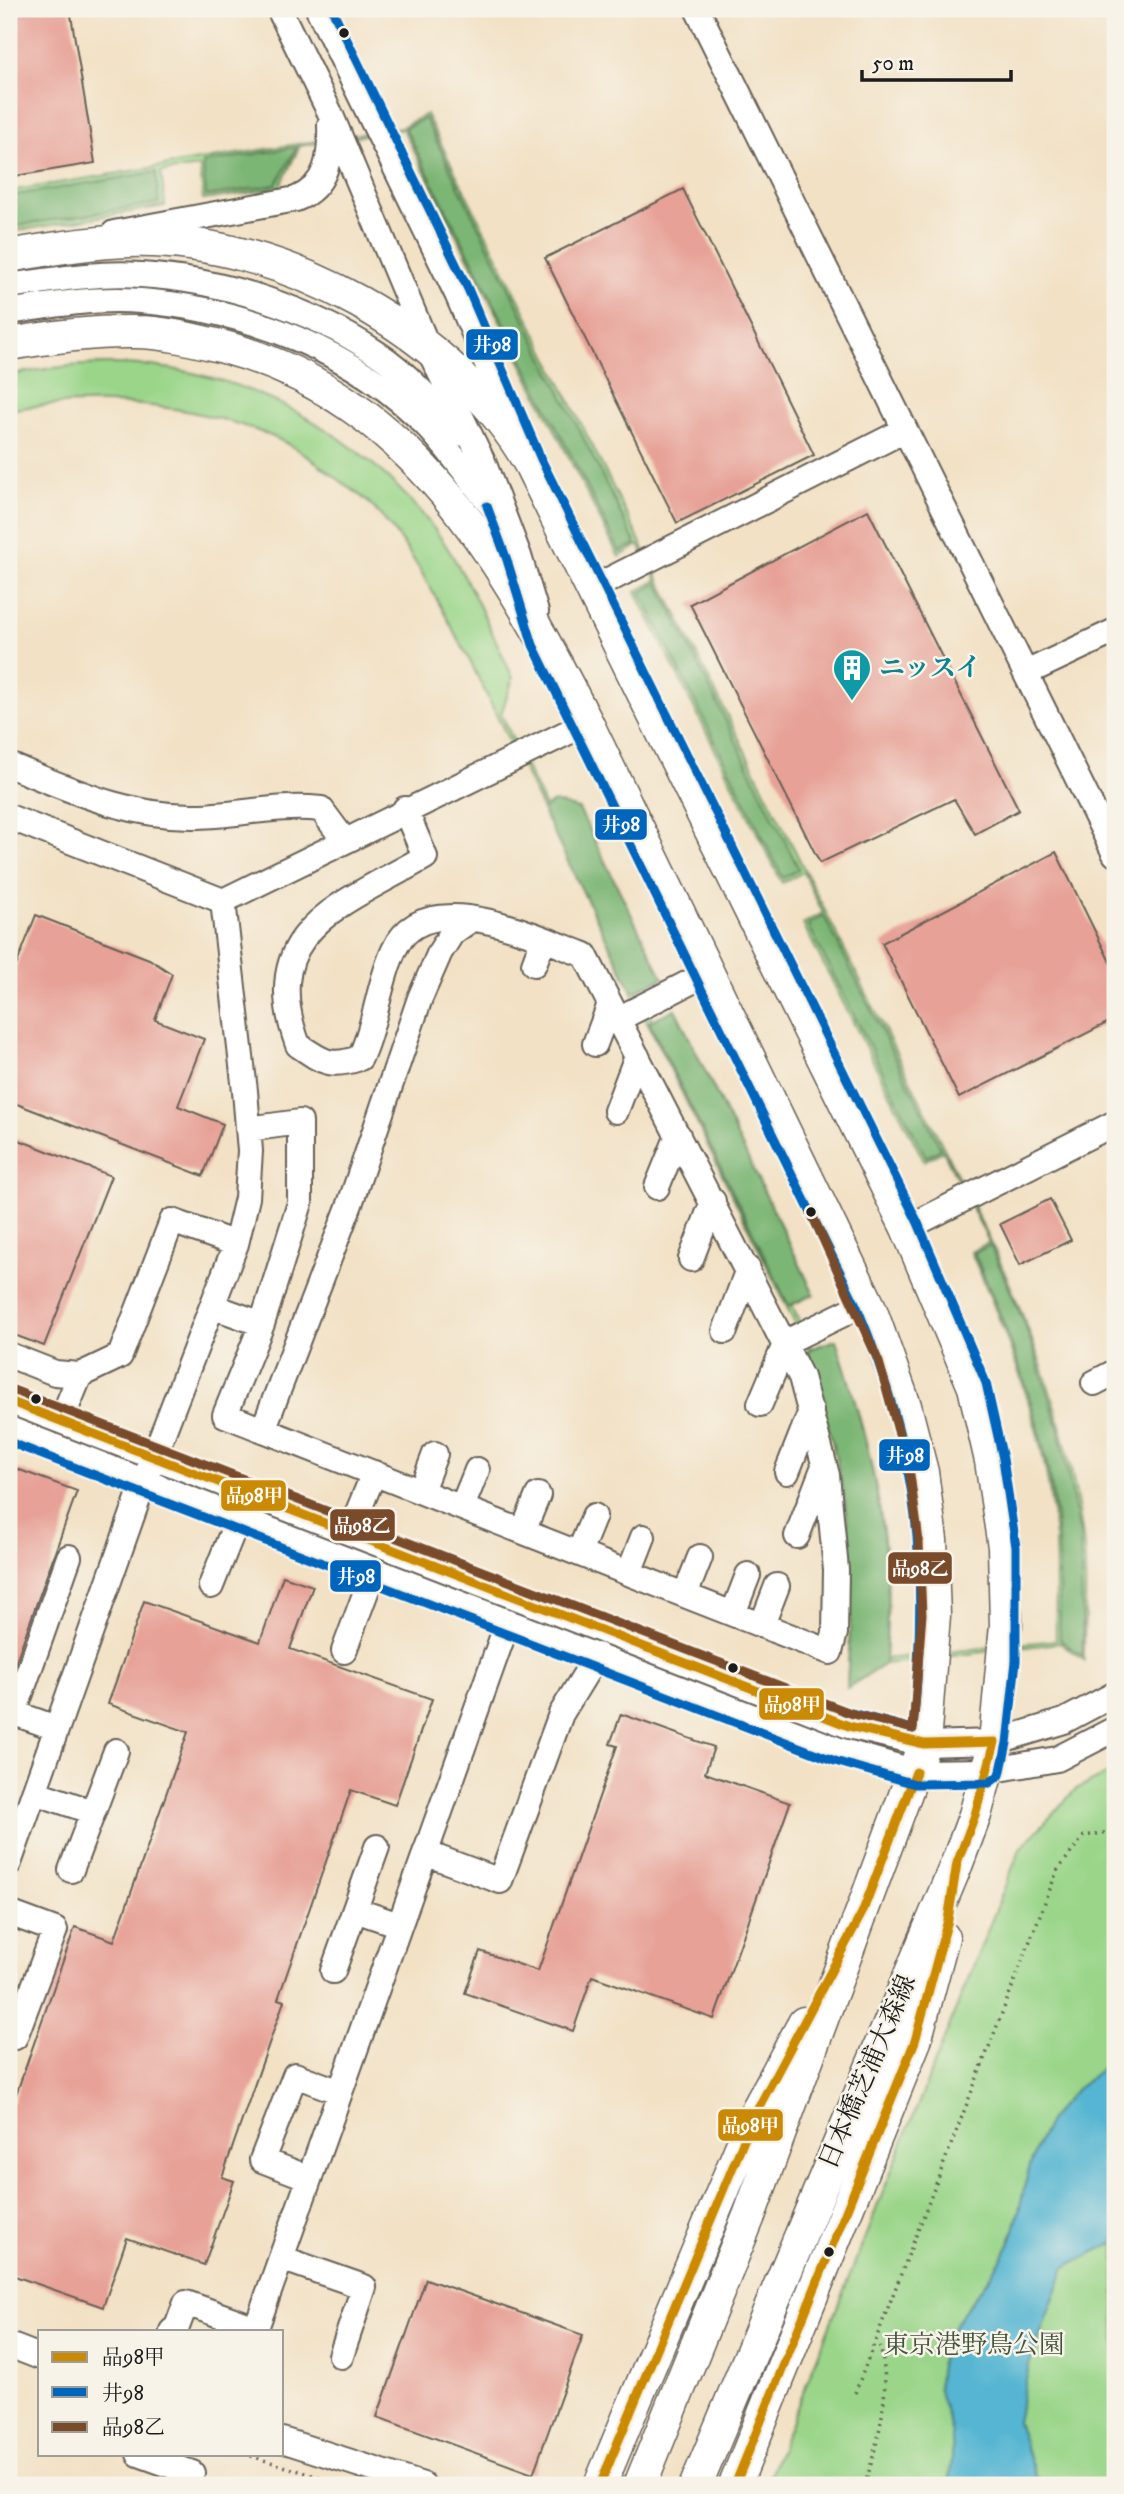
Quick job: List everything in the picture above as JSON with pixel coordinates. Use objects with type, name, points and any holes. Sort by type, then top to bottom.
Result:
[{"type":"main road","name":"日本橋芝浦大森線","points":[[11,255],[131,241],[196,246],[235,253],[290,270],[349,295],[429,350],[500,416],[530,464],[907,1228],[974,1387],[991,1461],[1004,1547],[1006,1625],[991,1757],[957,1863],[798,2236],[696,2485]]},
{"type":"main road","points":[[9,344],[82,334],[137,332],[190,338],[251,355],[296,373],[355,408],[394,440],[439,483],[498,564],[544,640],[587,723],[868,1302],[905,1406],[922,1472],[931,1540],[934,1615],[920,1758],[749,2216],[640,2485]]},
{"type":"main road","points":[[735,2485],[915,2041],[948,1920],[957,1863]]},
{"type":"main road","points":[[600,2485],[755,2114],[862,1913]]},
{"type":"street","points":[[279,9],[330,113],[429,350],[484,464],[519,556],[544,640]]},
{"type":"street","points":[[318,9],[457,294],[530,464]]},
{"type":"street","points":[[697,9],[1115,854]]},
{"type":"street","points":[[11,255],[170,220],[296,199],[309,194],[325,172],[331,153],[330,113]]},
{"type":"street","points":[[9,286],[78,277],[139,275],[200,282],[269,301],[320,322],[376,352],[429,401],[484,464]]},
{"type":"street","points":[[9,312],[79,303],[138,300],[209,311],[261,325],[309,345],[362,373],[405,406],[430,429],[507,525]]},
{"type":"street","points":[[591,589],[905,430]]},
{"type":"street","points":[[1026,673],[1115,631]]},
{"type":"street","points":[[9,817],[223,901],[405,809],[587,723]]},
{"type":"street","points":[[9,765],[138,813],[199,816],[299,806],[321,809],[344,840]]},
{"type":"street","points":[[248,1129],[300,1122],[300,1203],[262,1324],[225,1415],[830,1652],[835,1633],[836,1570],[825,1466],[801,1377],[786,1342],[585,955],[472,919],[438,917],[420,922],[408,931],[390,961],[370,1035],[360,1058],[339,1065],[323,1062],[298,1045],[286,998],[288,967],[301,940],[326,914],[425,857],[405,809]]},
{"type":"street","points":[[9,1863],[17,1814],[34,1792],[144,1482],[236,1244],[247,1198],[248,1129],[223,901]]},
{"type":"street","points":[[263,1430],[350,1204],[419,998],[452,933],[472,919]]},
{"type":"street","points":[[534,964],[543,940]]},
{"type":"street","points":[[595,1044],[614,1012],[708,974]]},
{"type":"street","points":[[615,1111],[637,1056]]},
{"type":"street","points":[[907,1228],[1115,1123]]},
{"type":"street","points":[[657,1187],[678,1135]]},
{"type":"street","points":[[691,1259],[713,1202]]},
{"type":"street","points":[[9,1355],[55,1373],[80,1376],[120,1356],[172,1221],[236,1244]]},
{"type":"street","points":[[725,1331],[748,1269]]},
{"type":"street","points":[[760,1404],[786,1342],[868,1302]]},
{"type":"street","points":[[212,1306],[262,1324]]},
{"type":"street","points":[[61,1421],[80,1376]]},
{"type":"street","points":[[9,1401],[849,1726],[920,1758]]},
{"type":"street","points":[[787,1472],[811,1410]]},
{"type":"street","points":[[9,1429],[839,1750],[920,1758],[1057,1759],[1115,1729]]},
{"type":"street","points":[[421,1491],[435,1454]]},
{"type":"street","points":[[797,1536],[825,1466]]},
{"type":"street","points":[[462,1507],[477,1470]]},
{"type":"street","points":[[350,1531],[374,1473]]},
{"type":"street","points":[[523,1531],[538,1495]]},
{"type":"street","points":[[579,1553],[594,1516]]},
{"type":"street","points":[[211,1586],[239,1518]]},
{"type":"street","points":[[629,1573],[643,1537]]},
{"type":"street","points":[[56,1728],[14,1713],[69,1557]]},
{"type":"street","points":[[685,1595],[700,1557]]},
{"type":"street","points":[[344,1651],[374,1570]]},
{"type":"street","points":[[733,1614],[748,1575]]},
{"type":"street","points":[[762,1625],[777,1586]]},
{"type":"street","points":[[173,2330],[177,2327],[186,2303],[255,2330],[508,1621]]},
{"type":"street","points":[[425,1853],[500,1881],[561,1714],[597,1655]]},
{"type":"street","points":[[991,1757],[1115,1694]]},
{"type":"street","points":[[71,1870],[116,1751]]},
{"type":"street","points":[[34,1792],[93,1812]]},
{"type":"street","points":[[333,1971],[377,1847]]},
{"type":"street","points":[[355,1910],[399,1925]]},
{"type":"street","points":[[9,1913],[55,1930],[15,2038],[9,2035]]},
{"type":"street","points":[[309,2178],[262,2160],[295,2075],[340,2092]]},
{"type":"street","points":[[281,2258],[364,2287],[341,2356]]},
{"type":"street","points":[[9,2345],[38,2356]]},
{"type":"street","points":[[284,2441],[423,2485]]},
{"type":"street","points":[[145,2456],[192,2473]]},
{"type":"path","points":[[855,2393],[1057,1871],[1084,1836],[1115,1831]]},
{"type":"path","points":[[865,2485],[885,2393],[885,2361],[878,2339]]},
{"type":"path","points":[[250,2456],[341,2484]]},
{"type":"green space","points":[[426,114],[1007,1277],[1047,1383],[1076,1493],[1085,1563],[1084,1660],[1060,1643],[885,1664],[847,1688],[852,1591],[849,1533],[837,1464],[808,1350],[469,659],[414,560],[387,523],[364,499],[304,454],[276,438],[235,423],[172,409],[106,403],[74,403],[9,410],[9,375],[71,366],[109,364],[158,367],[206,376],[297,412],[339,438],[378,468],[412,503],[443,541],[463,574],[513,678],[501,714],[545,807],[554,802],[663,978],[636,991],[652,1020],[675,1009],[814,1294],[792,1305],[811,1348],[836,1340],[862,1426],[880,1513],[888,1583],[885,1659],[1056,1640],[1055,1539],[1045,1465],[1013,1356],[971,1252],[989,1242],[943,1151],[924,1161],[803,924],[823,913],[803,872],[782,883],[636,592],[657,580],[639,545],[619,557],[403,129],[300,146],[279,188],[203,200],[200,167],[161,172],[165,206],[9,232],[9,191],[402,127]]},
{"type":"green space","points":[[425,118],[636,544],[620,552],[405,128]]},
{"type":"green space","points":[[297,147],[276,185],[206,196],[203,163]]},
{"type":"green space","points":[[156,172],[159,203],[9,227],[9,196]]},
{"type":"green space","points":[[658,583],[799,869],[783,878],[641,593]]},
{"type":"green space","points":[[554,802],[579,809],[663,978],[633,992],[542,810]]},
{"type":"green space","points":[[824,916],[941,1149],[926,1157],[808,925]]},
{"type":"green space","points":[[675,1009],[814,1294],[789,1306],[649,1022]]},
{"type":"green space","points":[[990,1245],[1025,1324],[1058,1426],[1080,1533],[1083,1656],[1060,1640],[1059,1551],[1054,1502],[1028,1392],[974,1253]]},
{"type":"green space","points":[[836,1340],[862,1426],[875,1483],[888,1583],[885,1664],[847,1688],[852,1591],[849,1533],[837,1464],[808,1350]]},
{"type":"green space","name":"東京港野鳥公園","points":[[1115,1770],[1115,2485],[766,2485],[1020,1849],[1076,1789]]},
{"type":"water","points":[[1115,2059],[1115,2242],[1065,2267],[1029,2365],[1017,2422],[1036,2477],[1053,2485],[948,2485],[952,2437],[938,2382],[944,2348],[951,2332],[1008,2246],[1031,2162],[1047,2126],[1067,2098]]},
{"type":"building","points":[[9,9],[70,9],[95,163],[9,177]]},
{"type":"building","points":[[683,189],[814,455],[677,523],[545,258]]},
{"type":"building","name":"ニッスイ","points":[[868,510],[1019,810],[975,834],[954,799],[820,863],[690,604]]},
{"type":"building","points":[[1056,852],[1115,972],[1115,1019],[959,1098],[882,943]]},
{"type":"building","points":[[36,915],[149,959],[172,974],[155,1020],[204,1039],[178,1106],[223,1124],[203,1176],[9,1101],[9,963],[16,966]]},
{"type":"building","points":[[9,1136],[111,1176],[44,1346],[9,1333]]},
{"type":"building","points":[[1050,1199],[1071,1240],[1020,1265],[1000,1224]]},
{"type":"building","points":[[9,1466],[77,1491],[11,1675],[9,1675]]},
{"type":"building","points":[[283,1576],[313,1586],[290,1649],[432,1699],[395,1805],[351,1790],[278,1999],[284,2001],[222,2177],[234,2181],[204,2265],[127,2238],[103,2307],[9,2274],[9,2101],[13,2103],[75,1927],[114,1941],[188,1732],[108,1704],[144,1601],[260,1642]]},
{"type":"building","points":[[621,1714],[714,1747],[705,1773],[790,1803],[714,2019],[592,1976],[573,2031],[465,1993],[480,1951],[538,1971],[617,1746],[610,1744]]},
{"type":"building","points":[[426,2279],[583,2335],[533,2474],[377,2417]]},
{"type":"transit line","name":"井98","points":[[9,1442],[835,1761],[915,1784],[989,1783],[1000,1775],[1007,1743],[1016,1661],[1016,1547],[1003,1459],[986,1383],[918,1223],[541,459],[468,289],[332,9]]},
{"type":"transit line","name":"井98","points":[[487,506],[533,645],[857,1307],[895,1413],[915,1514],[919,1564],[920,1617],[913,1729],[844,1711]]},
{"type":"transit line","name":"品98乙","points":[[13,1390],[853,1714],[913,1729],[922,1615],[919,1541],[910,1474],[879,1362],[811,1213]]},
{"type":"transit line","name":"品98甲","points":[[9,1401],[849,1726],[924,1744],[995,1742]]},
{"type":"transit line","name":"品98甲","points":[[735,2485],[915,2041],[948,1920],[957,1863],[975,1815],[995,1742]]},
{"type":"transit line","name":"品98甲","points":[[600,2485],[755,2114],[862,1913],[916,1772]]},
{"type":"place","name":"ニッスイ","points":[[852,702]]}]
